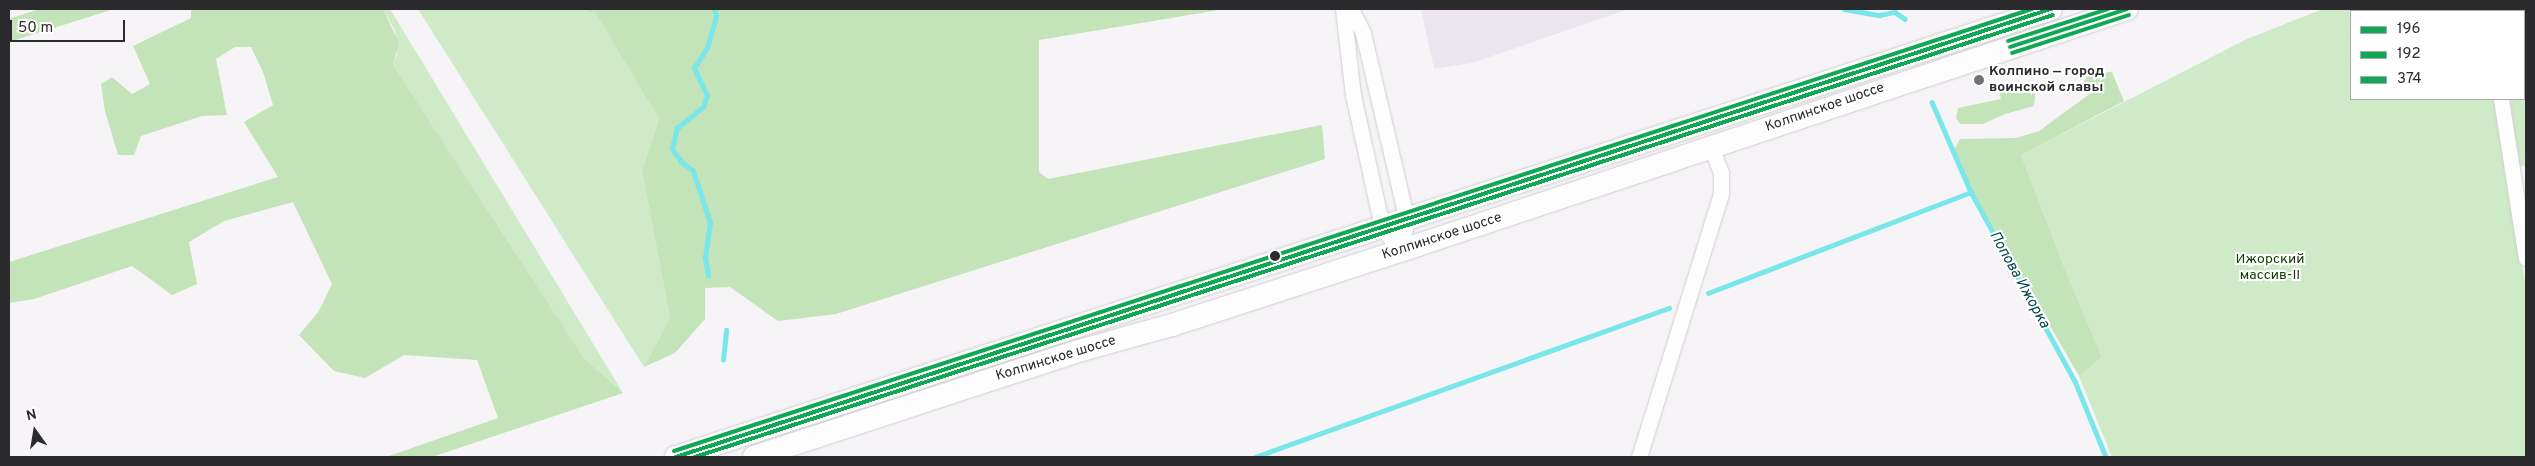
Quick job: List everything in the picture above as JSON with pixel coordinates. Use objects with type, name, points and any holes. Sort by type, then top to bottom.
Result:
[{"type":"main road","name":"Колпинское шоссе","points":[[676,457],[2051,9]]},
{"type":"main road","name":"Колпинское шоссе","points":[[754,457],[1400,251],[2127,9]]},
{"type":"street","points":[[1343,9],[1353,94],[1382,227],[1400,251]]},
{"type":"street","points":[[1351,9],[1363,33],[1406,220],[1400,251]]},
{"type":"street","points":[[2501,100],[2519,174],[2526,258]]},
{"type":"street","points":[[1639,457],[1721,193],[1721,173],[1711,148]]},
{"type":"shaded area","points":[[1421,9],[1629,9],[1472,63],[1434,69]]},
{"type":"green space","points":[[39,9],[114,9],[9,42],[9,19]]},
{"type":"green space","points":[[191,9],[383,9],[399,43],[393,65],[584,358],[623,393],[432,457],[386,457],[498,418],[477,360],[404,355],[365,378],[334,371],[299,335],[319,311],[332,284],[293,202],[224,221],[189,242],[197,284],[172,295],[132,266],[34,299],[9,303],[9,262],[278,177],[244,122],[273,105],[263,72],[251,47],[235,47],[216,59],[227,115],[202,116],[141,136],[134,155],[118,155],[105,111],[101,84],[112,77],[132,94],[150,84],[133,46],[191,18]]},
{"type":"green space","points":[[383,9],[390,9],[623,393],[584,358],[393,65],[397,54],[395,31]]},
{"type":"green space","points":[[418,9],[582,9],[596,14],[659,119],[642,171],[670,318],[644,367]]},
{"type":"green space","points":[[582,9],[1225,9],[1039,40],[1039,172],[1048,179],[1322,125],[1325,159],[836,314],[778,321],[730,287],[705,288],[705,319],[675,353],[644,367],[670,318],[642,171],[659,119],[596,14]]},
{"type":"green space","name":"Ижорский массив-II","points":[[2323,9],[2479,9],[2350,10],[2350,100],[2494,100],[2526,287],[2526,457],[2112,457],[2079,376],[2102,357],[2066,272],[2021,155],[2247,39]]},
{"type":"green space","points":[[2492,9],[2526,9],[2526,165],[2517,167],[2506,100],[2525,100],[2525,10]]},
{"type":"green space","points":[[2112,72],[2124,101],[2021,155],[2066,272],[2102,357],[2079,376],[1968,184],[1954,150],[1960,139],[2016,138],[2039,131],[2091,93],[2084,82],[2089,74]]},
{"type":"green space","points":[[2016,82],[2030,87],[2035,95],[2034,106],[2005,114],[1983,124],[1960,124],[1956,118],[1958,108],[2001,99],[1998,86]]},
{"type":"waterway","points":[[708,276],[705,258],[710,223],[693,171],[682,163],[672,149],[677,128],[703,107],[707,96],[694,68],[707,48],[716,16],[714,9]]},
{"type":"waterway","name":"Попова Ижорка","points":[[1844,9],[1879,15],[1895,12],[1905,19]]},
{"type":"waterway","name":"Попова Ижорка","points":[[1932,102],[1971,192],[2075,381],[2106,457]]},
{"type":"waterway","points":[[1708,293],[1971,192]]},
{"type":"waterway","points":[[1255,457],[1669,308]]},
{"type":"waterway","points":[[723,360],[726,330]]},
{"type":"transit line","name":"374","points":[[674,451],[2032,9]]},
{"type":"transit line","name":"196","points":[[676,457],[2051,9]]},
{"type":"transit line","name":"374","points":[[2008,41],[2108,9]]},
{"type":"transit line","name":"196","points":[[2010,47],[2127,9]]},
{"type":"transit line","name":"192","points":[[695,457],[2053,15]]},
{"type":"transit line","name":"192","points":[[2012,53],[2129,15]]},
{"type":"place","name":"Колпино — город воинской славы","points":[[1979,80]]}]
